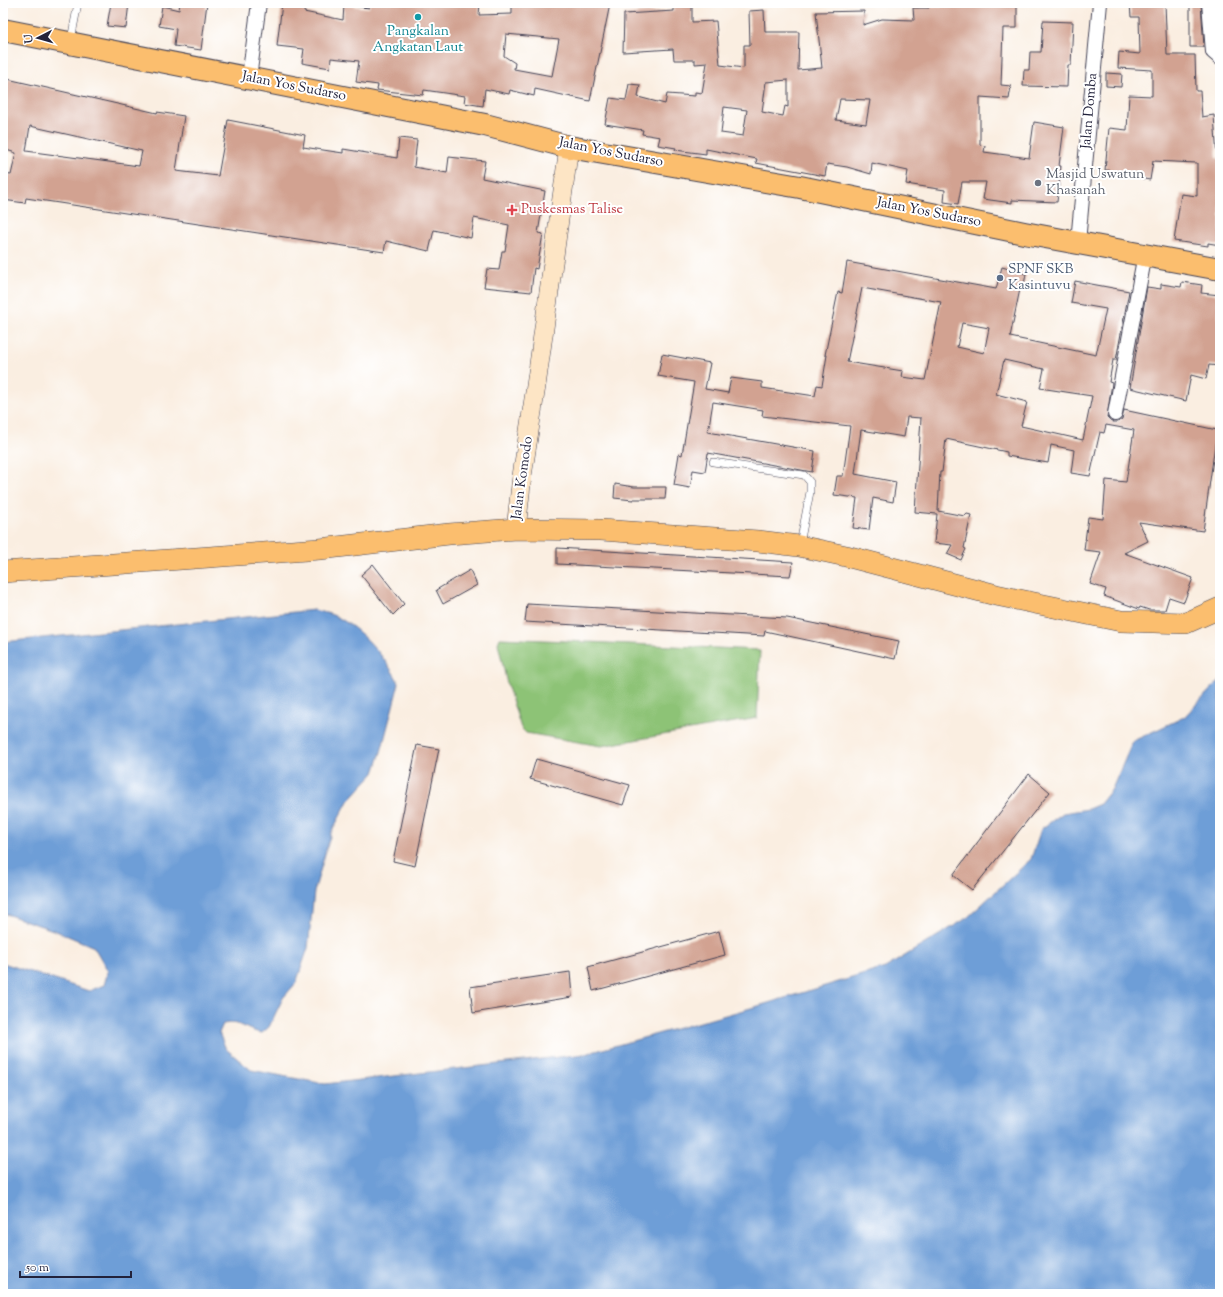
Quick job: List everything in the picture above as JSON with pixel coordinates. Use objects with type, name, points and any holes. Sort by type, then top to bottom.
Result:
[{"type":"highway","name":"Jalan Yos Sudarso","points":[[3,30],[485,125],[569,147],[800,187],[1220,269]]},
{"type":"main road","name":"Jalan Komodo","points":[[516,529],[601,530],[758,541],[800,546],[846,556],[996,595],[1122,621],[1186,623],[1220,608]]},
{"type":"main road","points":[[3,572],[320,549],[449,534],[516,529]]},
{"type":"street","points":[[249,78],[259,3]]},
{"type":"street","name":"Jalan Domba","points":[[1078,242],[1100,3]]},
{"type":"street","points":[[1208,3],[1213,52],[1220,58]]},
{"type":"street","name":"Jalan Komodo","points":[[516,529],[522,476],[569,147]]},
{"type":"street","points":[[1115,414],[1145,254]]},
{"type":"lane","points":[[70,43],[78,3]]},
{"type":"lane","points":[[713,462],[804,475],[810,482],[810,492],[800,546]]},
{"type":"green space","points":[[500,638],[760,650],[757,718],[601,746],[526,733],[521,728],[507,684],[498,643]]},
{"type":"water","points":[[314,610],[335,616],[354,628],[380,654],[399,683],[374,773],[348,801],[331,833],[314,892],[308,948],[296,983],[283,998],[269,1027],[262,1033],[234,1023],[229,1023],[223,1024],[219,1033],[226,1049],[251,1070],[325,1084],[585,1054],[758,1006],[885,968],[967,918],[1031,859],[1041,829],[1063,813],[1088,809],[1100,804],[1112,789],[1133,741],[1184,717],[1220,680],[1220,1294],[3,1294],[3,963],[89,991],[104,985],[108,971],[94,947],[56,931],[3,913],[3,642]]},
{"type":"building","points":[[111,3],[129,3],[126,28],[107,26]]},
{"type":"building","points":[[180,3],[207,3],[201,50],[174,46],[176,29],[159,26],[162,6],[179,10]]},
{"type":"building","points":[[282,3],[304,3],[304,12],[343,20],[344,5],[369,8],[370,3],[418,3],[434,5],[434,3],[480,3],[479,15],[512,14],[512,4],[610,4],[590,101],[535,89],[534,96],[510,90],[509,94],[485,89],[483,106],[464,103],[465,96],[424,90],[423,95],[377,90],[378,85],[356,82],[359,61],[331,58],[330,68],[302,63],[304,49],[277,46]],"holes":[[[506,34],[559,39],[552,76],[514,69],[515,63],[504,56]]]},
{"type":"building","points":[[979,3],[1017,3],[1017,28],[1003,28],[1001,85],[1011,86],[1009,99],[980,97],[980,145],[985,146],[984,152],[1029,158],[1034,122],[1064,127],[1059,166],[1061,166],[1057,202],[1012,200],[1012,203],[983,199],[986,182],[962,182],[958,204],[944,202],[945,190],[906,184],[908,171],[872,163],[871,174],[847,167],[827,164],[825,176],[756,163],[757,159],[706,149],[706,154],[675,150],[676,148],[658,145],[660,137],[642,134],[643,130],[605,124],[610,98],[626,100],[629,84],[640,85],[638,97],[665,104],[667,94],[695,96],[695,92],[702,93],[707,63],[695,64],[695,60],[674,60],[673,49],[623,52],[624,14],[674,11],[674,4],[692,5],[692,22],[716,21],[720,65],[744,68],[744,45],[750,45],[749,11],[764,10],[765,32],[799,32],[798,70],[822,68],[816,12],[864,11],[863,25],[882,19],[914,20],[913,8],[929,8],[929,6],[979,6]],"holes":[[[788,80],[788,107],[785,106],[783,116],[762,112],[766,82]],[[840,99],[870,100],[866,124],[836,120]],[[724,107],[747,110],[743,136],[721,133]]]},
{"type":"building","points":[[1130,3],[1165,3],[1167,55],[1195,55],[1196,91],[1200,91],[1202,117],[1214,115],[1217,158],[1220,159],[1220,245],[1208,243],[1208,246],[1174,241],[1181,194],[1197,196],[1197,163],[1153,161],[1150,180],[1127,176],[1127,172],[1105,170],[1109,128],[1127,130],[1129,95],[1152,96],[1152,70],[1118,68],[1119,52],[1140,54],[1139,17],[1131,17]]},
{"type":"building","points":[[1190,3],[1201,3],[1204,47],[1190,47]]},
{"type":"building","points":[[1043,21],[1073,22],[1071,65],[1068,65],[1067,87],[1023,86],[1024,70],[1029,70],[1030,52],[1041,52]]},
{"type":"building","points":[[1106,73],[1122,74],[1121,87],[1106,86]]},
{"type":"building","points":[[3,78],[157,113],[184,116],[176,171],[218,176],[228,120],[305,135],[303,147],[343,153],[343,149],[397,158],[399,138],[417,140],[414,167],[447,173],[449,157],[485,161],[482,178],[545,191],[538,233],[543,234],[537,269],[534,268],[531,292],[484,287],[487,269],[499,270],[502,251],[505,251],[509,225],[474,218],[471,238],[434,230],[429,251],[386,241],[384,252],[26,198],[25,203],[3,200],[3,174],[11,175],[16,153],[3,149]],"holes":[[[30,126],[142,151],[139,166],[26,151]]]},
{"type":"building","points":[[847,262],[996,289],[1002,267],[1026,274],[1023,290],[1020,289],[1010,337],[1096,355],[1106,309],[1071,303],[1075,281],[1129,291],[1116,360],[1113,360],[1109,382],[1112,383],[1107,417],[1113,422],[1118,422],[1122,419],[1124,410],[1217,430],[1203,531],[1139,522],[1148,541],[1124,553],[1193,578],[1184,602],[1169,597],[1165,610],[1149,610],[1140,607],[1139,609],[1104,596],[1106,589],[1090,584],[1101,552],[1084,550],[1088,517],[1103,519],[1106,480],[1126,482],[1134,430],[1106,425],[1104,433],[1100,432],[1090,476],[1071,473],[1074,450],[1051,445],[1048,463],[1007,456],[1007,452],[946,439],[942,472],[940,472],[938,511],[965,516],[967,514],[971,515],[964,548],[966,549],[961,560],[947,554],[952,545],[934,543],[937,514],[915,512],[921,418],[907,417],[904,437],[861,430],[855,474],[896,482],[893,502],[873,498],[869,530],[853,528],[857,498],[834,495],[837,476],[843,476],[850,426],[762,416],[763,410],[713,402],[708,432],[815,451],[812,472],[708,453],[705,472],[693,470],[690,488],[674,485],[679,454],[682,455],[694,382],[658,376],[662,354],[710,363],[705,389],[728,393],[731,378],[762,382],[762,388],[815,396],[817,385],[822,386],[827,355],[825,355],[838,292],[842,293]],"holes":[[[862,288],[941,302],[925,380],[902,377],[903,371],[847,362]],[[962,323],[989,328],[984,353],[957,347]],[[1004,360],[1044,369],[1040,388],[1092,396],[1083,440],[1021,426],[1027,402],[996,394]]]},
{"type":"building","points":[[1182,282],[1202,285],[1201,293],[1220,295],[1218,318],[1220,318],[1220,366],[1209,365],[1206,379],[1191,375],[1186,401],[1130,388],[1147,287],[1161,289],[1161,284],[1181,287]]},
{"type":"building","points":[[615,484],[634,487],[666,487],[665,499],[633,500],[614,498]]},
{"type":"building","points":[[557,548],[793,562],[790,576],[557,564]]},
{"type":"building","points":[[373,564],[404,604],[393,615],[361,575]]},
{"type":"building","points":[[470,570],[477,585],[443,604],[436,590]]},
{"type":"building","points":[[527,604],[787,618],[899,641],[895,659],[765,631],[764,636],[525,622]]},
{"type":"building","points":[[417,745],[439,749],[415,866],[393,861]]},
{"type":"building","points":[[536,759],[630,785],[623,805],[530,779]]},
{"type":"building","points":[[1029,774],[1050,792],[972,890],[953,875]]},
{"type":"building","points":[[719,931],[725,955],[593,991],[588,967]]},
{"type":"building","points":[[570,972],[572,997],[473,1013],[470,987]]},
{"type":"place","name":"Pangkalan Angkatan Laut","points":[[418,17]]},
{"type":"place","name":"Masjid Uswatun Khasanah","points":[[1038,183]]},
{"type":"place","name":"Puskesmas Talise","points":[[512,210]]},
{"type":"place","name":"SPNF SKB Kasintuvu","points":[[1000,278]]}]
